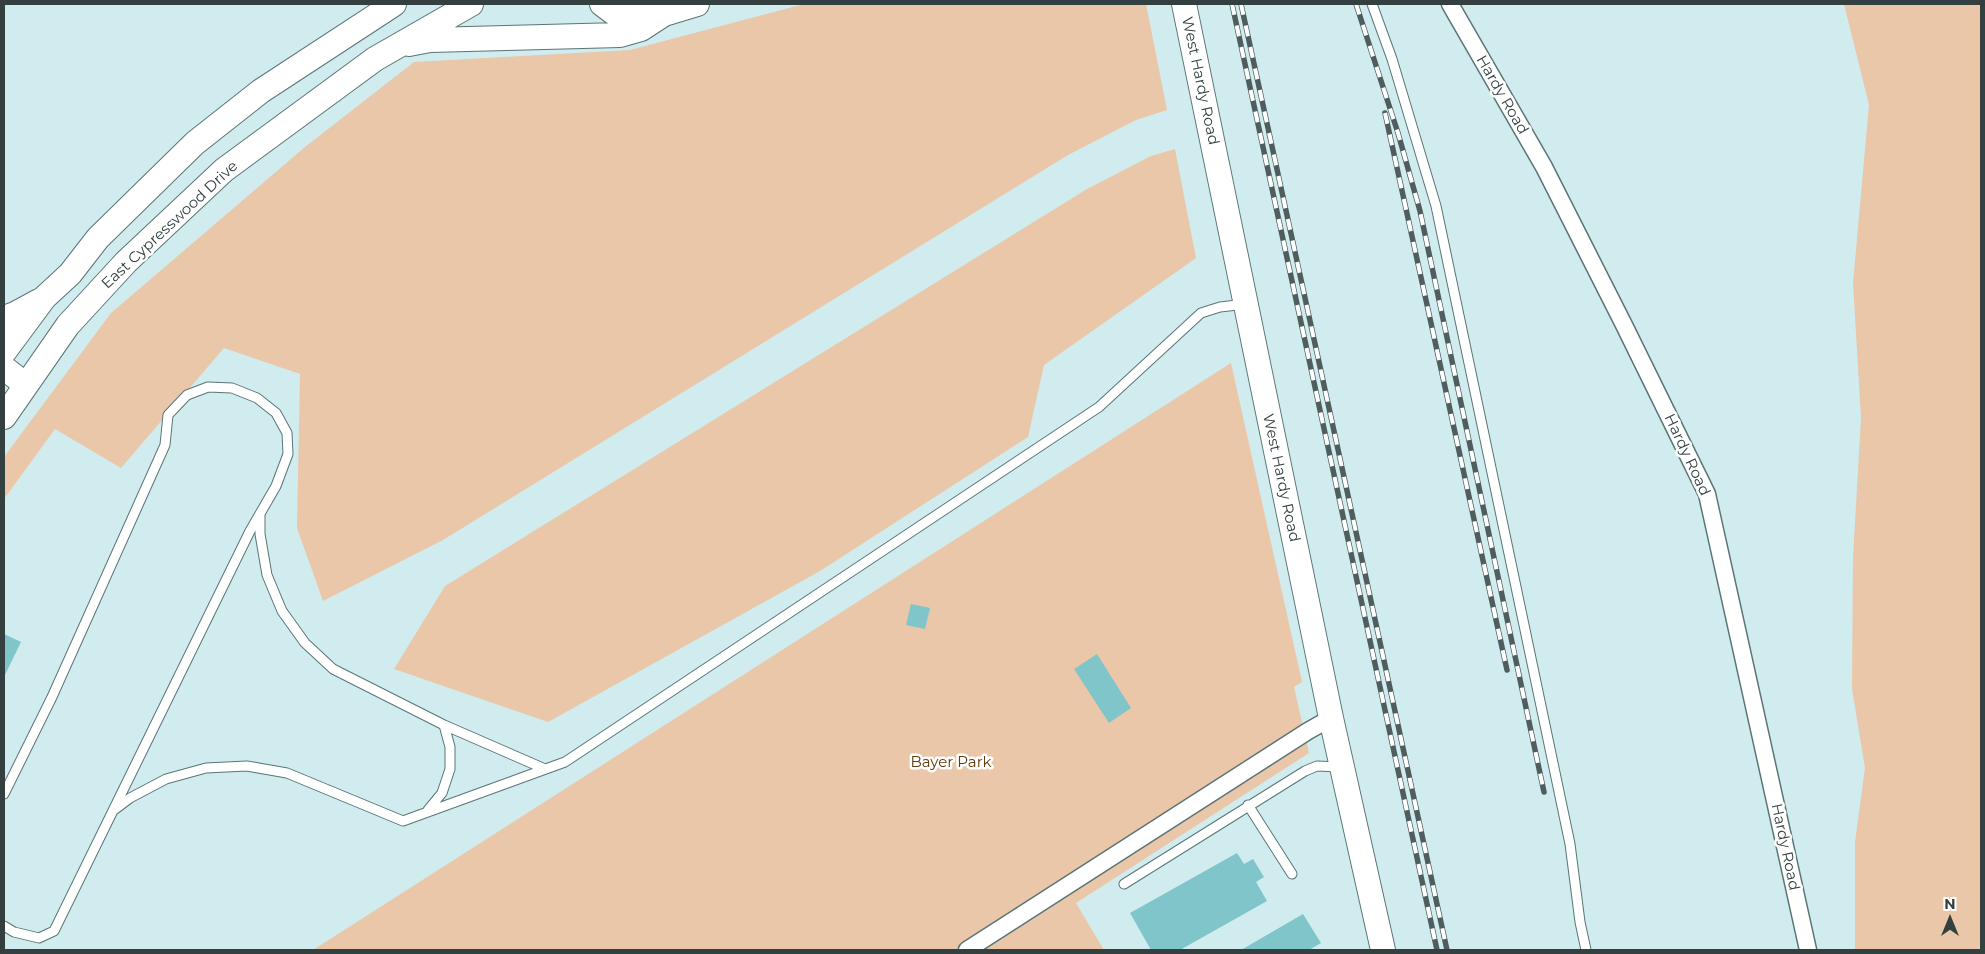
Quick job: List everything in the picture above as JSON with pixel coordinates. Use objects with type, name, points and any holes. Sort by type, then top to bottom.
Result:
[{"type":"main road","name":"East Cypresswood Drive","points":[[6,411],[68,325],[126,262],[224,170],[360,70],[397,46],[471,4]]},
{"type":"main road","points":[[602,4],[614,12],[625,16],[646,18],[697,4]]},
{"type":"main road","name":"West Hardy Road","points":[[1184,4],[1331,718],[1383,950]]},
{"type":"main road","points":[[4,352],[44,298],[70,274],[98,238],[195,142],[261,91],[389,6]]},
{"type":"main road","points":[[397,46],[430,40],[620,35],[641,30],[664,14]]},
{"type":"main road","points":[[341,37],[360,70]]},
{"type":"main road","points":[[4,318],[44,298]]},
{"type":"main road","points":[[4,368],[26,385]]},
{"type":"street","name":"Hardy Road","points":[[1450,4],[1544,168],[1707,494],[1808,950]]},
{"type":"street","points":[[966,950],[1331,718]]},
{"type":"lane","points":[[1372,4],[1392,59],[1436,206],[1570,844],[1580,922],[1586,950]]},
{"type":"lane","points":[[114,810],[130,798],[166,779],[206,768],[247,766],[287,773],[403,821],[565,762],[1098,407],[1201,313],[1220,307],[1246,304]]},
{"type":"lane","points":[[4,794],[52,697],[164,445],[168,415],[187,395],[208,387],[232,388],[257,398],[276,413],[286,433],[288,454],[276,486],[250,531],[54,931],[39,938],[14,932],[4,926]]},
{"type":"lane","points":[[260,513],[260,534],[267,574],[282,611],[304,643],[333,669],[444,725],[545,769]]},
{"type":"lane","points":[[426,812],[442,793],[450,769],[450,747],[444,725]]},
{"type":"lane","points":[[1124,884],[1305,771],[1317,766],[1342,767]]},
{"type":"lane","points":[[1248,805],[1292,874]]},
{"type":"green space","points":[[804,4],[1146,4],[1167,110],[1136,120],[1068,155],[443,540],[323,601],[297,528],[300,374],[224,348],[121,468],[55,429],[4,499],[4,457],[111,313],[305,147],[414,62],[630,50]]},
{"type":"green space","points":[[1844,4],[1981,4],[1981,950],[1855,950],[1855,842],[1865,768],[1852,689],[1853,557],[1861,418],[1853,283],[1869,105]]},
{"type":"green space","points":[[1175,149],[1196,258],[1044,365],[1028,437],[820,571],[548,722],[394,669],[445,586],[1087,189],[1151,156]]},
{"type":"green space","name":"Bayer Park","points":[[1231,363],[1302,682],[1294,687],[1309,753],[1076,903],[1104,950],[313,950]]},
{"type":"building","points":[[911,604],[930,608],[925,629],[906,625]]},
{"type":"building","points":[[4,634],[21,642],[4,677]]},
{"type":"building","points":[[1097,654],[1131,708],[1109,723],[1074,669]]},
{"type":"building","points":[[1237,853],[1244,864],[1253,859],[1264,877],[1256,882],[1267,901],[1180,950],[1151,950],[1130,913]]},
{"type":"building","points":[[1303,914],[1321,943],[1309,950],[1241,950]]},
{"type":"railway","points":[[1232,4],[1437,950]]},
{"type":"railway","points":[[1241,4],[1447,950]]},
{"type":"railway","points":[[1356,4],[1398,133],[1420,211],[1544,792]]},
{"type":"railway","points":[[1385,113],[1507,670]]}]
